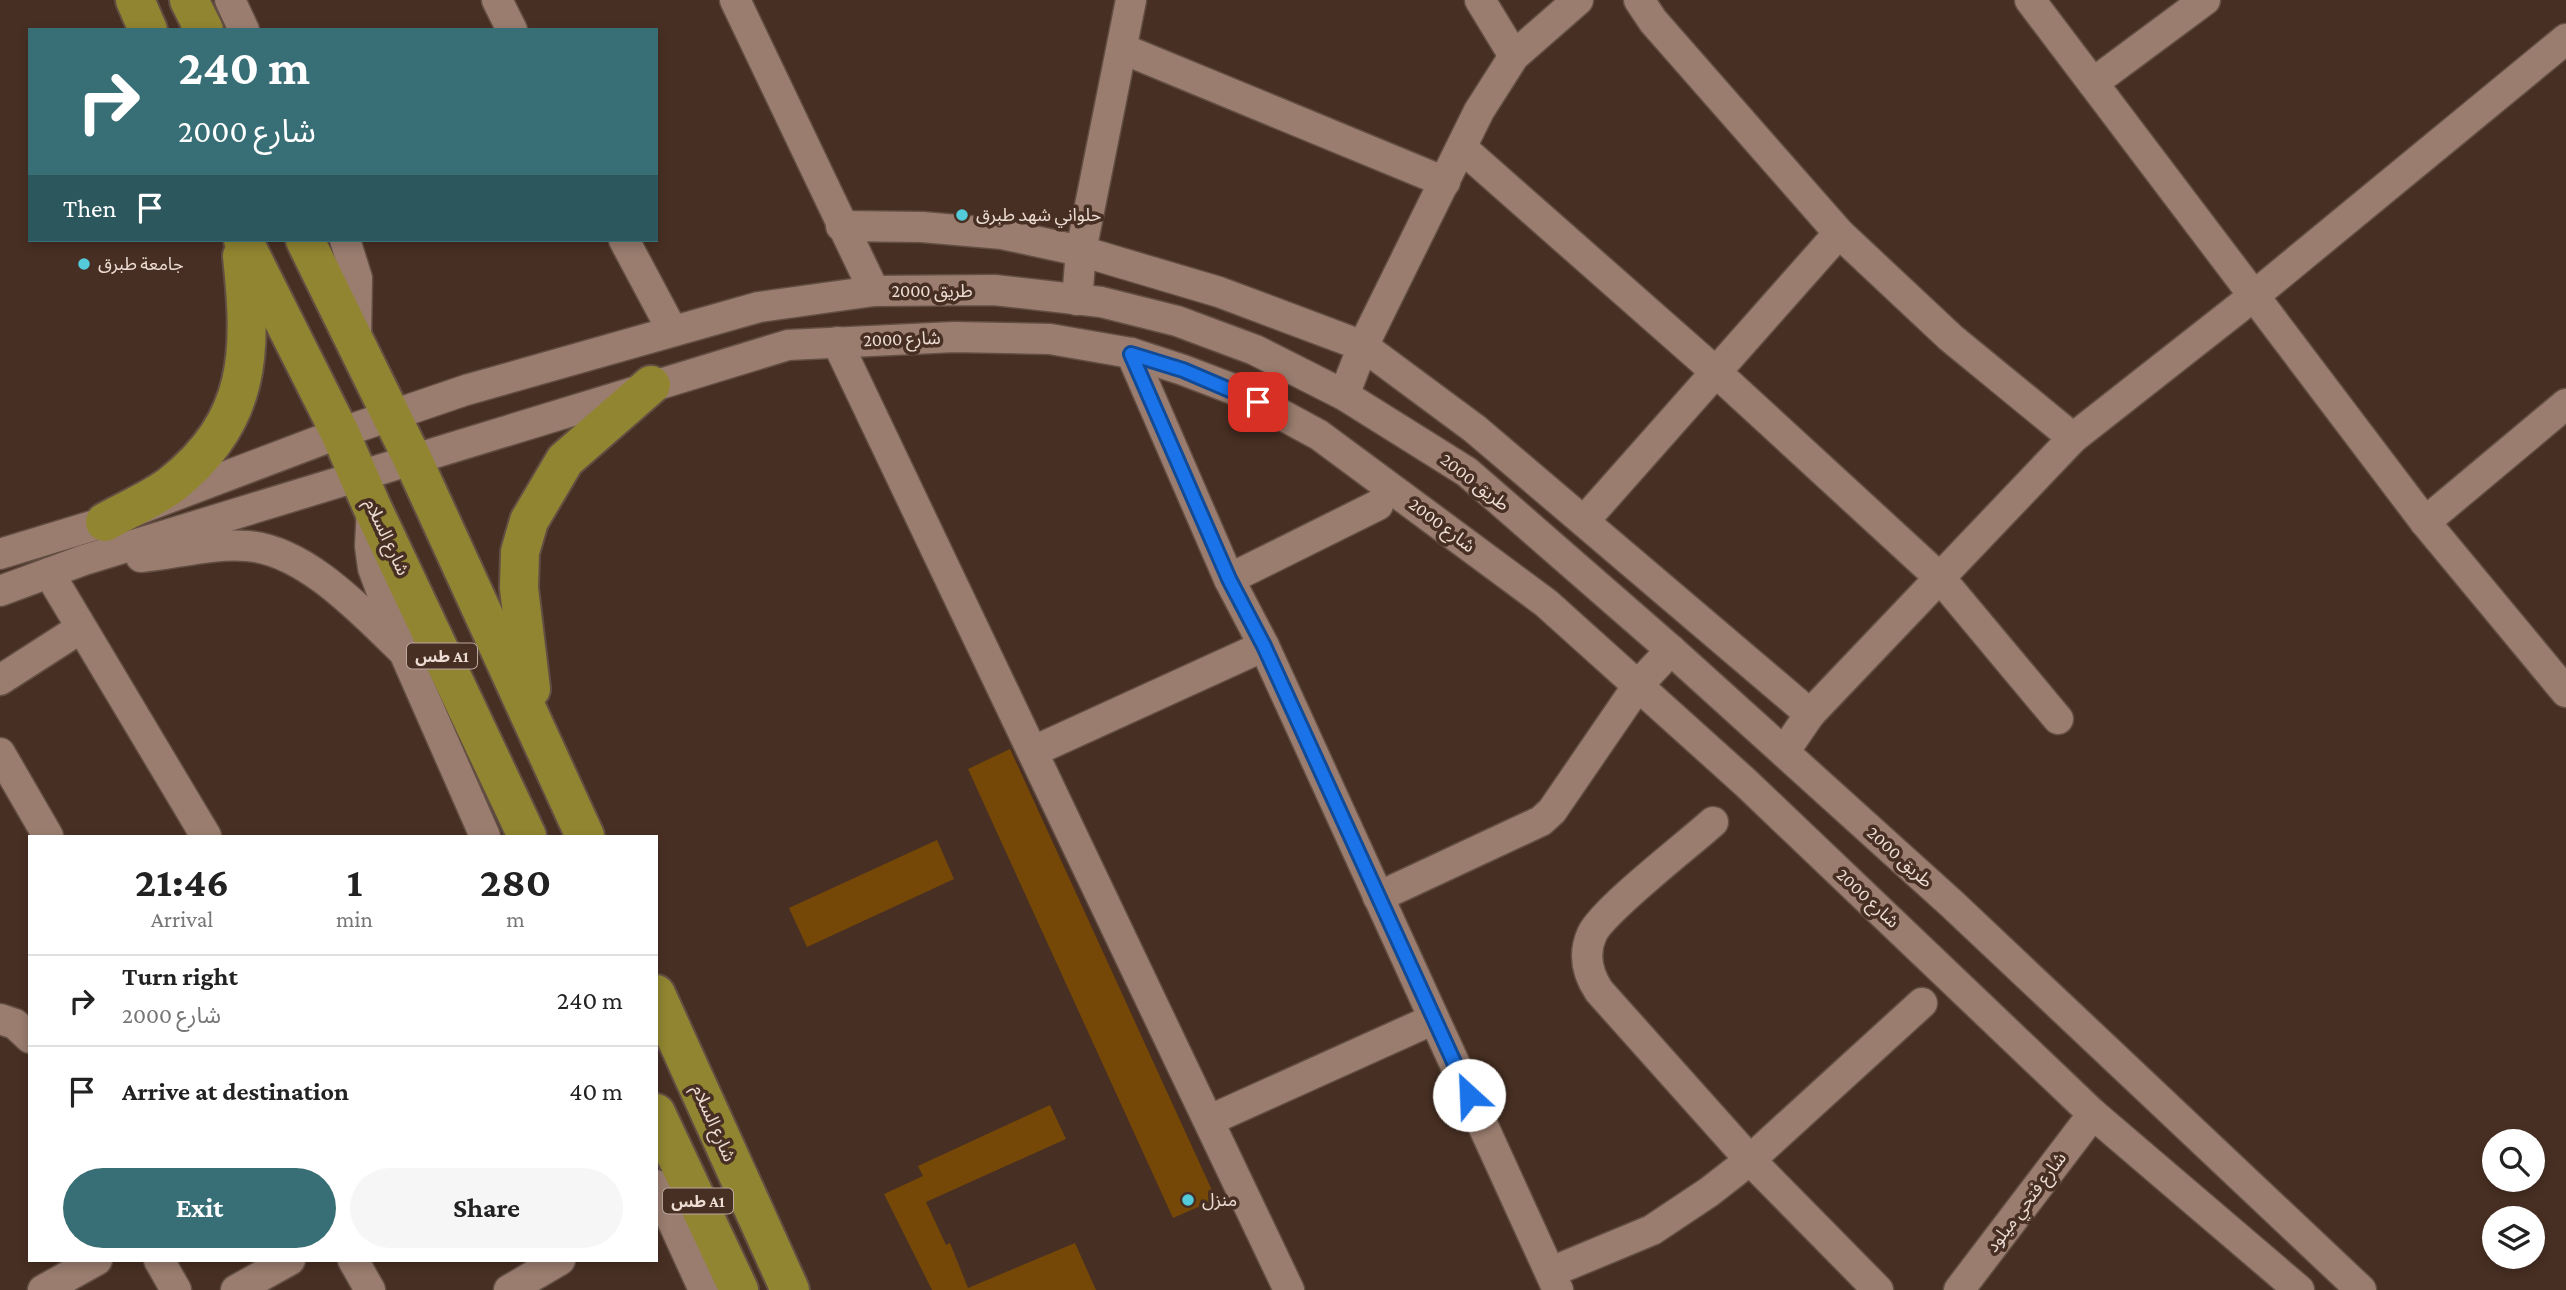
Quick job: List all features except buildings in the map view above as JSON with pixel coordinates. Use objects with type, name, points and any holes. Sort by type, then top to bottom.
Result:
[{"type":"highway","points":[[135,0],[147,28]]},
{"type":"highway","points":[[189,0],[203,28]]},
{"type":"highway","points":[[105,522],[170,486],[220,433],[236,404],[247,342],[248,311],[241,242]]},
{"type":"highway","name":"شارع السلام","points":[[242,242],[340,433],[527,835]]},
{"type":"highway","points":[[307,242],[412,458],[585,835]]},
{"type":"highway","points":[[543,743],[529,679],[519,588],[520,552],[529,521],[544,491],[565,460],[651,385]]},
{"type":"highway","name":"شارع السلام","points":[[658,998],[790,1290]]},
{"type":"highway","name":"طس A1","points":[[658,1117],[739,1290]]},
{"type":"street","points":[[230,0],[243,28]]},
{"type":"street","points":[[497,0],[511,28]]},
{"type":"street","points":[[735,0],[874,291]]},
{"type":"street","points":[[1077,300],[1081,251],[1131,0]]},
{"type":"street","points":[[1480,0],[1514,57]]},
{"type":"street","points":[[1344,395],[1363,346],[1479,111],[1514,57],[1578,0]]},
{"type":"street","points":[[1639,0],[1653,21],[1839,233],[1951,338],[2073,439]]},
{"type":"street","points":[[2030,0],[2425,522],[2566,692]]},
{"type":"street","points":[[2093,83],[2205,0]]},
{"type":"street","points":[[1784,752],[1810,714],[2073,439],[2255,295],[2566,38]]},
{"type":"street","points":[[1123,49],[1445,182]]},
{"type":"street","points":[[1462,148],[1717,373],[1941,579],[2058,719]]},
{"type":"street","points":[[841,226],[922,227],[1002,234],[1081,251],[1219,292],[1363,346],[1475,429],[1810,714]]},
{"type":"street","points":[[1584,521],[1839,233]]},
{"type":"street","points":[[346,242],[357,278],[356,344]]},
{"type":"street","points":[[625,242],[672,330]]},
{"type":"street","name":"طريق 2000","points":[[0,554],[105,522],[340,433],[466,390],[759,307],[874,291],[995,290],[1101,302],[1177,321],[1255,350],[1344,395],[1467,472],[1671,650],[1952,904],[2361,1290]]},
{"type":"street","name":"شارع 2000","points":[[84,560],[366,491],[412,458],[788,345],[954,337],[1050,340],[1131,354],[1238,391],[1319,435],[1546,603],[1639,684],[2093,1114],[2225,1224],[2299,1290]]},
{"type":"street","points":[[837,342],[1289,1290]]},
{"type":"street","points":[[1131,354],[1229,579],[1264,646],[1555,1281],[1652,1230],[1709,1192],[1750,1160],[1922,1003]]},
{"type":"street","points":[[2425,522],[2566,404]]},
{"type":"street","points":[[366,491],[373,568],[404,652],[483,835]]},
{"type":"street","points":[[1229,579],[1378,505]]},
{"type":"street","points":[[0,591],[84,560],[247,546],[272,552],[340,591],[404,652]]},
{"type":"street","points":[[49,573],[205,835]]},
{"type":"street","points":[[0,680],[81,628]]},
{"type":"street","points":[[1034,751],[1264,646]]},
{"type":"street","points":[[1378,897],[1541,821],[1557,803],[1639,684],[1671,650]]},
{"type":"street","points":[[0,753],[47,835]]},
{"type":"street","points":[[1713,822],[1599,923],[1589,941],[1587,962],[1599,991],[1750,1160],[1878,1290]]},
{"type":"street","points":[[0,1018],[15,1024],[28,1036]]},
{"type":"street","points":[[1210,1120],[1434,1019]]},
{"type":"street","name":"شارع فتحي ميلود","points":[[1959,1290],[2093,1114]]},
{"type":"street","points":[[2225,1224],[2254,1188]]},
{"type":"street","points":[[659,1196],[704,1290]]},
{"type":"street","points":[[43,1290],[93,1262]]},
{"type":"street","points":[[160,1262],[176,1290]]},
{"type":"street","points":[[236,1290],[281,1262]]},
{"type":"street","points":[[354,1262],[370,1290]]},
{"type":"street","points":[[509,1290],[557,1262]]},
{"type":"place","name":"حلواني شهد طبرق","points":[[962,215]]},
{"type":"place","name":"جامعة طبرق","points":[[84,264]]},
{"type":"place","name":"منزل","points":[[1188,1200]]},
{"type":"route","points":[[1258,402],[1238,391],[1183,370],[1131,354],[1229,579],[1264,646],[1469,1095]]}]
